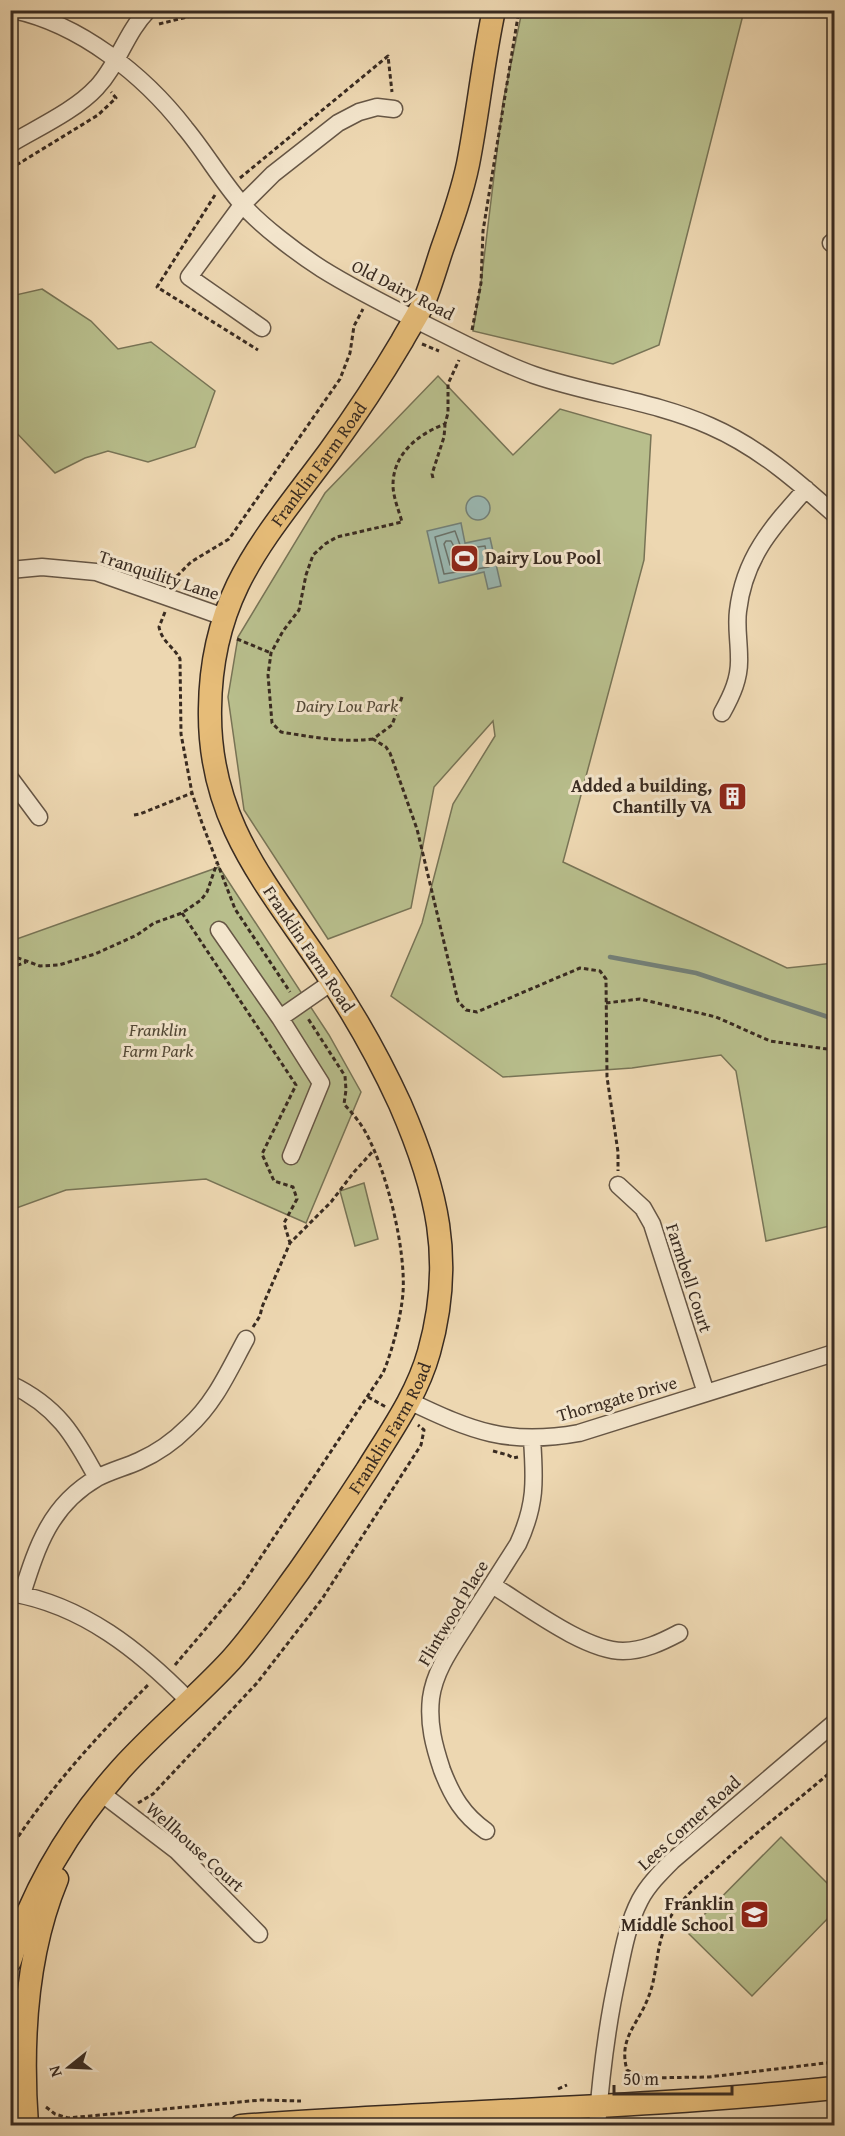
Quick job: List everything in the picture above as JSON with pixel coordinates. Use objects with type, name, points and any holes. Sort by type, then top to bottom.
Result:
[{"type":"main road","name":"Franklin Farm Road","points":[[10,1961],[22,1923],[38,1887],[76,1829],[101,1793],[124,1766],[231,1660],[266,1617],[344,1507],[400,1405],[416,1390],[429,1353],[441,1292],[438,1216],[433,1191],[421,1154],[399,1103],[355,1016],[260,878],[240,844],[224,802],[215,769],[210,714],[212,669],[224,617],[250,559],[272,525],[328,453],[375,387],[423,303],[454,216],[468,165],[494,10]]},
{"type":"main road","name":"Franklin Farm Road","points":[[27,2126],[24,2055],[28,1993],[42,1921],[76,1829]]},
{"type":"main road","points":[[241,2126],[598,2115],[834,2088]]},
{"type":"street","name":"Old Dairy Road","points":[[13,10],[51,23],[82,38],[118,60],[162,100],[242,205],[287,244],[320,268],[414,319],[532,374],[569,386],[676,413],[709,426],[766,457],[834,514]]},
{"type":"street","points":[[10,140],[12,143],[83,100],[98,87],[118,60],[133,31],[151,18]]},
{"type":"street","points":[[262,328],[189,278],[242,205],[273,174],[338,123],[359,112],[377,107],[394,109]]},
{"type":"street","points":[[722,713],[733,693],[737,678],[738,612],[747,572],[757,550],[771,529],[806,489]]},
{"type":"street","name":"Tranquility Lane","points":[[10,570],[42,567],[96,572],[224,617]]},
{"type":"street","points":[[10,778],[39,817]]},
{"type":"street","points":[[219,930],[280,1018],[321,1083],[291,1156]]},
{"type":"street","points":[[280,1018],[332,981]]},
{"type":"street","name":"Farmbell Court","points":[[618,1185],[643,1208],[652,1224],[706,1393]]},
{"type":"street","points":[[189,1701],[142,1656],[117,1637],[63,1609],[16,1593],[48,1526],[60,1510],[97,1478],[142,1460],[166,1445],[188,1427],[208,1406],[219,1390],[246,1339]]},
{"type":"street","name":"Thorngate Drive","points":[[400,1405],[485,1432],[532,1439],[579,1433],[834,1353]]},
{"type":"street","points":[[10,1384],[48,1407],[62,1420],[79,1443],[97,1478]]},
{"type":"street","name":"Flintwood Place","points":[[486,1832],[461,1809],[450,1791],[431,1734],[430,1715],[433,1687],[443,1660],[518,1544],[530,1515],[535,1482],[532,1439]]},
{"type":"street","points":[[492,1585],[585,1642],[603,1648],[621,1651],[636,1650],[657,1644],[680,1633]]},
{"type":"street","name":"Lees Corner Road","points":[[598,2115],[612,2003],[623,1948],[640,1899],[655,1878],[672,1861],[834,1723]]},
{"type":"street","name":"Wellhouse Court","points":[[101,1793],[177,1851],[259,1935]]},
{"type":"path","points":[[151,18],[215,10]]},
{"type":"path","points":[[465,326],[473,331],[481,283],[483,231],[519,10]]},
{"type":"path","points":[[439,311],[456,321]]},
{"type":"path","points":[[422,344],[441,352]]},
{"type":"path","points":[[433,478],[432,474],[444,436],[448,413],[448,384],[460,360],[450,356]]},
{"type":"path","points":[[402,697],[392,725],[373,739],[358,741],[327,739],[281,732],[272,723],[268,675],[271,653],[283,631],[300,610],[306,575],[313,555],[337,537],[402,522],[393,486],[397,461],[418,439],[432,429],[445,424]]},
{"type":"path","points":[[235,638],[271,653]]},
{"type":"path","points":[[373,739],[387,747],[390,753],[417,829],[458,1001],[466,1010],[477,1012],[580,968],[600,971],[606,979],[607,1077],[618,1152],[618,1185]]},
{"type":"path","points":[[134,815],[192,793]]},
{"type":"path","points":[[10,955],[40,966],[59,965],[95,954],[137,934],[154,923],[182,913],[201,900],[207,892],[217,862]]},
{"type":"path","points":[[182,913],[296,1085],[262,1155],[274,1181],[294,1187],[297,1199],[284,1222],[290,1243]]},
{"type":"path","points":[[10,968],[26,962]]},
{"type":"path","points":[[606,1004],[640,999],[716,1017],[770,1041],[834,1050]]},
{"type":"path","points":[[246,1339],[260,1316],[290,1243],[331,1202],[374,1150]]},
{"type":"path","points":[[368,1397],[400,1405]]},
{"type":"path","points":[[129,1813],[135,1804],[153,1794],[257,1683],[322,1599],[421,1445],[423,1430],[418,1425]]},
{"type":"path","points":[[10,1849],[28,1822],[76,1761],[113,1720],[148,1685],[156,1694],[170,1683]]},
{"type":"path","points":[[834,1769],[739,1848],[680,1903],[666,1924],[657,1954],[652,1990],[624,2046],[624,2059],[627,2070],[643,2078],[709,2077],[834,2062]]},
{"type":"green space","points":[[522,11],[744,11],[659,345],[613,364],[473,331],[503,102]]},
{"type":"green space","points":[[42,289],[91,321],[118,349],[151,342],[215,391],[195,447],[148,462],[108,451],[85,458],[55,473],[11,427],[11,296]]},
{"type":"green space","name":"Dairy Lou Park","points":[[438,376],[513,455],[560,409],[651,435],[644,560],[563,862],[787,968],[834,963],[834,1225],[766,1241],[736,1071],[721,1055],[632,1068],[503,1077],[391,996],[422,923],[453,804],[495,736],[493,721],[434,787],[411,908],[328,939],[244,810],[228,697],[238,637],[325,493]]},
{"type":"green space","name":"Franklin Farm Park","points":[[219,867],[329,1035],[361,1092],[306,1223],[206,1179],[66,1190],[11,1210],[11,941]]},
{"type":"green space","points":[[364,1183],[378,1239],[355,1246],[340,1191]]},
{"type":"green space","points":[[781,1837],[834,1890],[834,1912],[752,1996],[687,1932]]},
{"type":"water","name":"Dairy Lou Pool","points":[[478,496],[483,497],[489,503],[489,513],[483,519],[478,520],[473,519],[467,513],[466,508],[467,503],[473,497]]},
{"type":"water","name":"Dairy Lou Pool","points":[[461,523],[465,543],[490,538],[501,586],[488,589],[484,572],[439,583],[427,531]]},
{"type":"waterway","points":[[610,957],[696,973],[834,1019]]},
{"type":"place","name":"Dairy Lou Pool","points":[[464,558]]},
{"type":"place","name":"Added a building, Chantilly VA","points":[[733,796]]},
{"type":"place","name":"Franklin Middle School","points":[[755,1914]]}]
